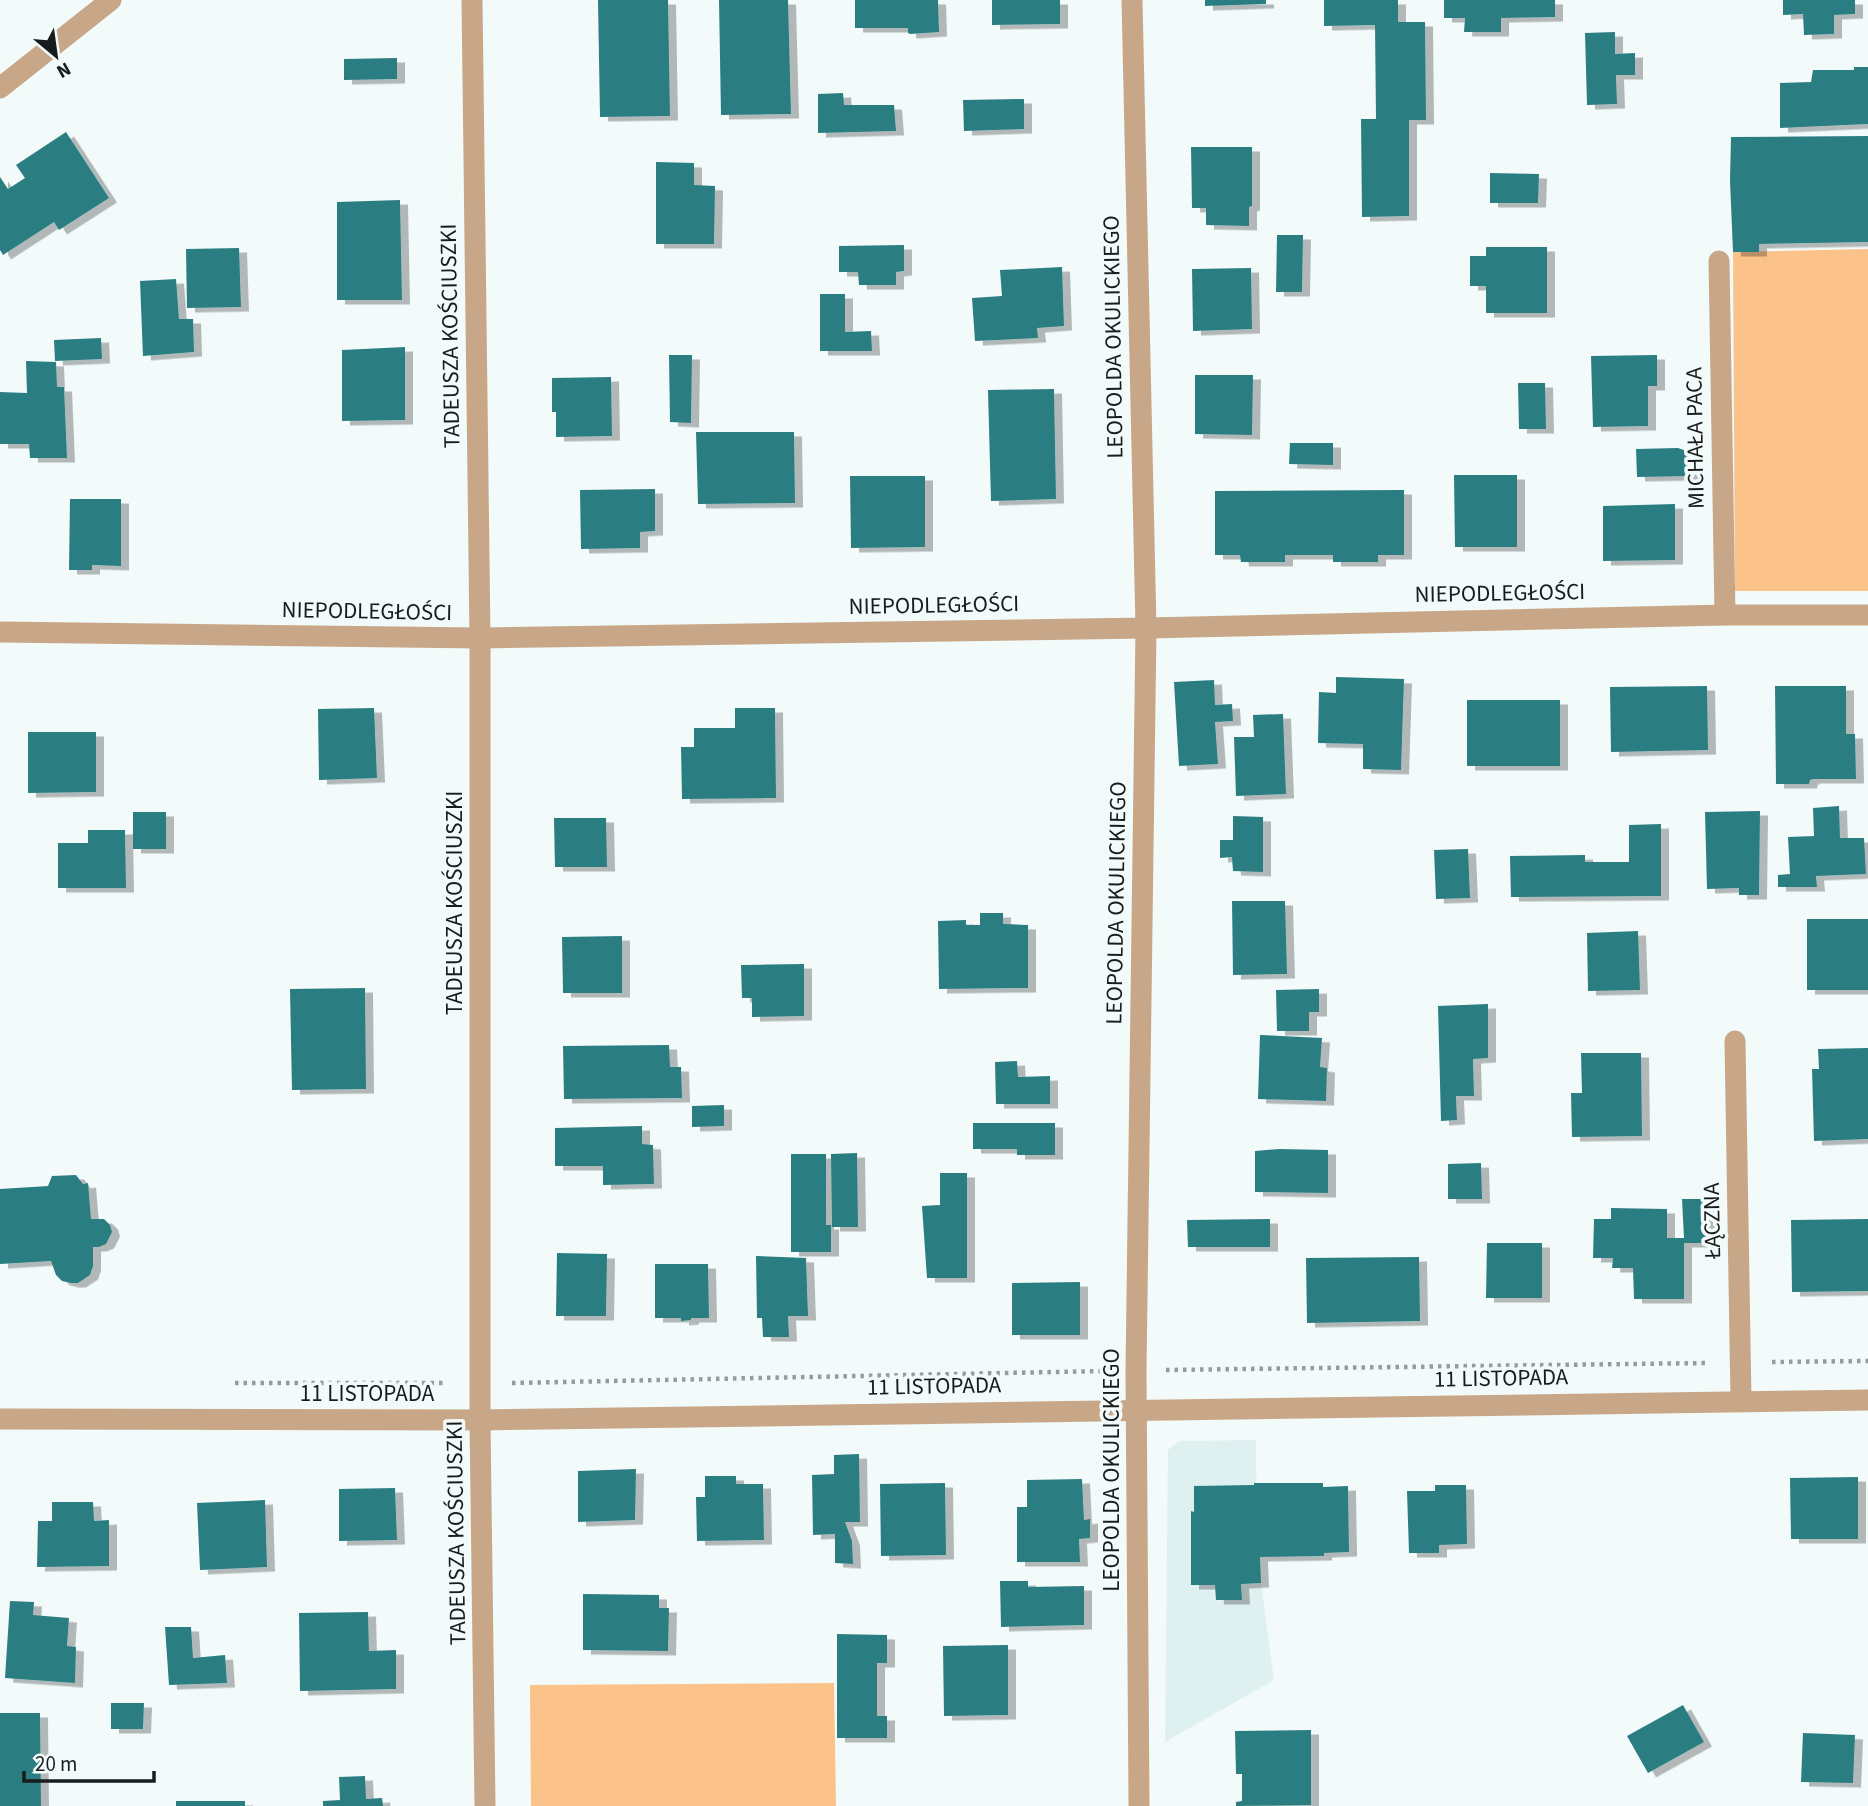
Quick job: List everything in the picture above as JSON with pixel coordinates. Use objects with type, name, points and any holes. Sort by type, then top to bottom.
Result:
[{"type":"street","points":[[0,88],[111,0]]},
{"type":"street","name":"TADEUSZA KOŚCIUSZKI","points":[[472,0],[480,638],[480,1420],[485,1806]]},
{"type":"street","name":"LEOPOLDA OKULICKIEGO","points":[[1132,0],[1146,628],[1136,1371],[1139,1806]]},
{"type":"street","name":"MICHAŁA PACA","points":[[1719,261],[1725,615]]},
{"type":"street","name":"NIEPODLEGŁOŚCI","points":[[0,632],[480,638],[1146,628],[1725,615],[1868,615]]},
{"type":"street","name":"ŁĄCZNA","points":[[1735,1041],[1741,1401]]},
{"type":"street","name":"11 LISTOPADA","points":[[0,1419],[480,1420],[1868,1400]]},
{"type":"path","points":[[222,1383],[481,1383],[1868,1362]]},
{"type":"shaded area","points":[[1868,249],[1868,591],[1735,591],[1733,252]]},
{"type":"shaded area","points":[[1256,1440],[1257,1556],[1260,1557],[1274,1680],[1165,1742],[1168,1450],[1179,1441]]},
{"type":"shaded area","points":[[834,1683],[836,1806],[531,1806],[530,1685]]},
{"type":"building","points":[[598,0],[668,0],[670,116],[600,117]]},
{"type":"building","points":[[719,0],[788,0],[791,114],[721,115]]},
{"type":"building","points":[[855,0],[938,0],[939,32],[910,34],[908,28],[855,28]]},
{"type":"building","points":[[992,0],[1060,0],[1060,24],[992,25]]},
{"type":"building","points":[[1205,0],[1266,0],[1266,4],[1205,6]]},
{"type":"building","points":[[1324,0],[1398,0],[1398,22],[1425,22],[1426,120],[1409,120],[1409,216],[1362,217],[1361,119],[1376,119],[1375,25],[1324,26]]},
{"type":"building","points":[[1444,0],[1555,0],[1555,17],[1501,18],[1501,32],[1464,32],[1465,18],[1444,18]]},
{"type":"building","points":[[1783,0],[1855,0],[1855,14],[1834,15],[1834,34],[1804,35],[1803,14],[1783,15]]},
{"type":"building","points":[[1615,32],[1615,54],[1635,53],[1635,75],[1616,75],[1617,104],[1587,105],[1585,33]]},
{"type":"building","points":[[397,58],[397,79],[344,80],[344,59]]},
{"type":"building","points":[[1854,67],[1868,67],[1868,124],[1780,128],[1780,83],[1811,82],[1813,70],[1854,70]]},
{"type":"building","points":[[843,93],[844,105],[894,105],[896,131],[818,133],[818,94]]},
{"type":"building","points":[[1024,99],[1024,129],[964,131],[963,100]]},
{"type":"building","points":[[66,132],[109,198],[59,230],[54,222],[3,255],[0,250],[0,177],[8,189],[25,178],[16,165]]},
{"type":"building","points":[[1868,136],[1868,242],[1759,244],[1759,252],[1733,252],[1731,137]]},
{"type":"building","points":[[1191,147],[1252,147],[1252,206],[1249,207],[1249,226],[1206,225],[1206,208],[1192,208]]},
{"type":"building","points":[[656,162],[694,163],[694,185],[715,186],[714,244],[656,244]]},
{"type":"building","points":[[1490,173],[1539,174],[1538,203],[1490,203]]},
{"type":"building","points":[[400,200],[402,300],[337,300],[337,202]]},
{"type":"building","points":[[1277,235],[1303,235],[1302,292],[1276,292]]},
{"type":"building","points":[[904,245],[904,271],[896,272],[896,285],[859,285],[858,272],[839,272],[839,246]]},
{"type":"building","points":[[1486,247],[1547,247],[1547,313],[1486,313],[1486,286],[1470,286],[1470,256],[1486,256]]},
{"type":"building","points":[[239,248],[241,307],[187,308],[186,249]]},
{"type":"building","points":[[1062,267],[1064,326],[1037,328],[1038,338],[975,341],[972,298],[1002,296],[1000,270]]},
{"type":"building","points":[[1251,268],[1252,329],[1193,331],[1192,269]]},
{"type":"building","points":[[176,279],[179,319],[193,319],[194,352],[143,356],[140,281]]},
{"type":"building","points":[[820,294],[845,294],[845,332],[871,331],[872,351],[820,351]]},
{"type":"building","points":[[101,338],[102,359],[55,361],[54,340]]},
{"type":"building","points":[[405,347],[405,420],[342,421],[342,350]]},
{"type":"building","points":[[669,355],[692,355],[691,423],[670,422]]},
{"type":"building","points":[[1657,355],[1657,386],[1648,386],[1648,426],[1593,427],[1591,356]]},
{"type":"building","points":[[26,361],[56,362],[57,387],[64,387],[67,458],[30,458],[29,444],[0,444],[0,392],[27,393]]},
{"type":"building","points":[[1195,375],[1253,375],[1252,435],[1195,434]]},
{"type":"building","points":[[611,377],[612,436],[556,437],[556,412],[552,412],[552,378]]},
{"type":"building","points":[[1518,383],[1545,383],[1546,429],[1519,429]]},
{"type":"building","points":[[1054,389],[1056,499],[991,501],[988,390]]},
{"type":"building","points":[[696,432],[794,432],[795,503],[698,504]]},
{"type":"building","points":[[1290,443],[1333,443],[1333,465],[1289,464]]},
{"type":"building","points":[[1678,448],[1692,453],[1692,476],[1637,477],[1636,449]]},
{"type":"building","points":[[1454,475],[1517,475],[1517,547],[1455,547]]},
{"type":"building","points":[[850,476],[925,476],[925,547],[851,548]]},
{"type":"building","points":[[655,489],[655,531],[640,532],[640,548],[581,549],[580,490]]},
{"type":"building","points":[[1404,490],[1404,555],[1378,555],[1378,562],[1333,562],[1333,555],[1285,555],[1285,562],[1241,562],[1240,555],[1215,555],[1215,491]]},
{"type":"building","points":[[70,499],[121,499],[121,566],[92,565],[92,570],[69,570]]},
{"type":"building","points":[[1675,504],[1675,560],[1603,561],[1603,506]]},
{"type":"building","points":[[1336,677],[1404,679],[1401,770],[1363,769],[1363,744],[1318,743],[1319,692],[1336,693]]},
{"type":"building","points":[[1214,680],[1215,705],[1232,704],[1233,721],[1215,722],[1218,764],[1179,766],[1174,682]]},
{"type":"building","points":[[1707,686],[1708,750],[1611,752],[1610,687]]},
{"type":"building","points":[[1775,686],[1846,686],[1846,734],[1855,734],[1856,779],[1813,779],[1809,784],[1776,784]]},
{"type":"building","points":[[1467,700],[1560,700],[1560,766],[1467,766]]},
{"type":"building","points":[[374,708],[377,778],[319,780],[318,709]]},
{"type":"building","points":[[735,708],[775,708],[776,798],[682,799],[681,747],[694,747],[694,728],[735,728]]},
{"type":"building","points":[[1283,714],[1286,794],[1236,796],[1234,737],[1254,737],[1253,715]]},
{"type":"building","points":[[28,732],[96,732],[96,792],[28,793]]},
{"type":"building","points":[[1839,806],[1840,838],[1864,838],[1866,874],[1816,876],[1817,887],[1778,887],[1778,875],[1790,874],[1788,837],[1814,836],[1813,808]]},
{"type":"building","points":[[1760,811],[1759,895],[1739,895],[1739,888],[1707,889],[1705,812]]},
{"type":"building","points":[[133,812],[166,812],[166,849],[133,849]]},
{"type":"building","points":[[1233,816],[1263,817],[1263,872],[1233,871],[1232,857],[1220,858],[1220,840],[1233,840]]},
{"type":"building","points":[[554,818],[606,818],[607,867],[555,867]]},
{"type":"building","points":[[1661,824],[1661,896],[1511,897],[1510,856],[1585,855],[1585,862],[1629,862],[1629,825]]},
{"type":"building","points":[[88,830],[125,830],[126,888],[58,888],[58,843],[88,843]]},
{"type":"building","points":[[1468,849],[1470,898],[1436,899],[1434,850]]},
{"type":"building","points":[[1232,901],[1285,901],[1287,974],[1233,975]]},
{"type":"building","points":[[980,913],[1003,913],[1003,924],[1028,925],[1028,988],[939,989],[938,921],[966,920],[966,925],[980,925]]},
{"type":"building","points":[[1807,919],[1868,919],[1868,990],[1807,990]]},
{"type":"building","points":[[1638,931],[1640,990],[1588,991],[1587,933]]},
{"type":"building","points":[[622,936],[622,993],[563,993],[562,937]]},
{"type":"building","points":[[804,964],[804,1016],[752,1017],[752,998],[742,998],[741,965]]},
{"type":"building","points":[[365,988],[366,1089],[292,1090],[290,989]]},
{"type":"building","points":[[1319,989],[1319,1012],[1309,1012],[1309,1031],[1277,1031],[1276,990]]},
{"type":"building","points":[[1488,1004],[1488,1058],[1473,1059],[1474,1096],[1456,1096],[1457,1120],[1441,1121],[1438,1006]]},
{"type":"building","points":[[1260,1035],[1322,1038],[1320,1067],[1327,1068],[1326,1101],[1258,1099]]},
{"type":"building","points":[[669,1045],[670,1067],[681,1067],[682,1098],[564,1099],[563,1046]]},
{"type":"building","points":[[1868,1048],[1868,1139],[1814,1141],[1812,1069],[1819,1069],[1818,1049]]},
{"type":"building","points":[[1581,1053],[1641,1053],[1642,1136],[1572,1137],[1571,1093],[1582,1093]]},
{"type":"building","points":[[1017,1061],[1018,1077],[1050,1076],[1050,1104],[996,1104],[995,1062]]},
{"type":"building","points":[[724,1105],[724,1126],[692,1127],[692,1106]]},
{"type":"building","points":[[973,1123],[1055,1123],[1055,1155],[1017,1155],[1017,1149],[973,1149]]},
{"type":"building","points":[[642,1126],[642,1144],[653,1145],[654,1184],[603,1185],[603,1166],[555,1166],[555,1128]]},
{"type":"building","points":[[1328,1150],[1328,1193],[1255,1192],[1255,1151]]},
{"type":"building","points":[[857,1153],[858,1227],[832,1227],[831,1154]]},
{"type":"building","points":[[791,1154],[826,1154],[826,1225],[831,1225],[831,1252],[791,1252]]},
{"type":"building","points":[[1481,1163],[1482,1199],[1448,1199],[1448,1164]]},
{"type":"building","points":[[940,1173],[967,1173],[967,1278],[927,1278],[922,1206],[940,1205]]},
{"type":"building","points":[[76,1175],[83,1184],[88,1183],[91,1219],[104,1219],[112,1232],[106,1244],[93,1247],[90,1275],[78,1283],[71,1283],[62,1281],[56,1275],[51,1261],[0,1264],[0,1189],[48,1186],[52,1176]]},
{"type":"building","points":[[1682,1199],[1709,1199],[1710,1243],[1684,1243],[1684,1299],[1634,1299],[1633,1268],[1612,1268],[1613,1258],[1593,1258],[1594,1219],[1611,1219],[1611,1208],[1667,1209],[1667,1238],[1684,1238]]},
{"type":"building","points":[[1270,1219],[1270,1247],[1188,1247],[1187,1220]]},
{"type":"building","points":[[1868,1219],[1868,1291],[1792,1292],[1791,1220]]},
{"type":"building","points":[[1487,1243],[1542,1243],[1542,1298],[1486,1298]]},
{"type":"building","points":[[557,1253],[607,1254],[606,1316],[556,1316]]},
{"type":"building","points":[[756,1256],[806,1258],[808,1316],[788,1316],[789,1337],[763,1337],[762,1318],[757,1318]]},
{"type":"building","points":[[1419,1257],[1420,1321],[1307,1323],[1306,1258]]},
{"type":"building","points":[[655,1264],[708,1264],[709,1318],[681,1321],[681,1318],[655,1318]]},
{"type":"building","points":[[1080,1282],[1080,1335],[1012,1335],[1012,1283]]},
{"type":"building","points":[[859,1454],[860,1522],[845,1522],[852,1541],[853,1564],[835,1563],[835,1534],[813,1535],[812,1475],[834,1474],[834,1455]]},
{"type":"building","points":[[636,1469],[635,1520],[578,1522],[578,1471]]},
{"type":"building","points":[[705,1476],[736,1476],[736,1484],[763,1484],[764,1540],[697,1541],[696,1497],[705,1497]]},
{"type":"building","points":[[1858,1477],[1858,1539],[1791,1539],[1790,1478]]},
{"type":"building","points":[[1082,1479],[1084,1520],[1090,1519],[1090,1538],[1079,1539],[1080,1562],[1017,1562],[1017,1507],[1027,1507],[1027,1480]]},
{"type":"building","points":[[945,1483],[946,1555],[881,1556],[880,1484]]},
{"type":"building","points":[[1323,1483],[1323,1487],[1348,1486],[1349,1552],[1324,1553],[1324,1556],[1260,1557],[1261,1583],[1241,1584],[1242,1600],[1216,1600],[1215,1585],[1191,1585],[1191,1511],[1194,1512],[1194,1486]]},
{"type":"building","points":[[1435,1485],[1466,1485],[1467,1544],[1439,1545],[1439,1553],[1409,1553],[1407,1491],[1435,1491]]},
{"type":"building","points":[[395,1488],[397,1540],[339,1541],[339,1489]]},
{"type":"building","points":[[265,1500],[267,1567],[200,1570],[197,1503]]},
{"type":"building","points":[[52,1502],[93,1502],[94,1521],[109,1520],[109,1566],[37,1567],[38,1521],[52,1521]]},
{"type":"building","points":[[1000,1581],[1028,1581],[1028,1587],[1084,1586],[1084,1625],[1001,1627]]},
{"type":"building","points":[[583,1594],[659,1595],[659,1608],[669,1608],[668,1651],[583,1650]]},
{"type":"building","points":[[10,1601],[34,1602],[33,1615],[69,1618],[67,1646],[76,1647],[75,1683],[5,1678]]},
{"type":"building","points":[[368,1612],[369,1651],[396,1650],[396,1689],[300,1691],[299,1613]]},
{"type":"building","points":[[165,1627],[191,1627],[193,1658],[225,1655],[227,1683],[169,1685]]},
{"type":"building","points":[[837,1634],[887,1635],[887,1663],[877,1663],[877,1716],[887,1716],[887,1738],[837,1738]]},
{"type":"building","points":[[1008,1645],[1008,1715],[944,1716],[943,1646]]},
{"type":"building","points":[[111,1703],[144,1703],[143,1729],[111,1729]]},
{"type":"building","points":[[1683,1705],[1704,1742],[1648,1773],[1627,1736]]},
{"type":"building","points":[[0,1713],[40,1713],[41,1806],[0,1806]]},
{"type":"building","points":[[1311,1730],[1311,1805],[1236,1806],[1236,1802],[1242,1801],[1242,1774],[1236,1774],[1235,1731]]},
{"type":"building","points":[[1803,1733],[1855,1735],[1853,1783],[1801,1782]]},
{"type":"building","points":[[365,1776],[366,1799],[382,1798],[383,1806],[323,1806],[323,1801],[340,1800],[339,1777]]},
{"type":"building","points":[[176,1801],[245,1801],[245,1806],[176,1806]]}]
